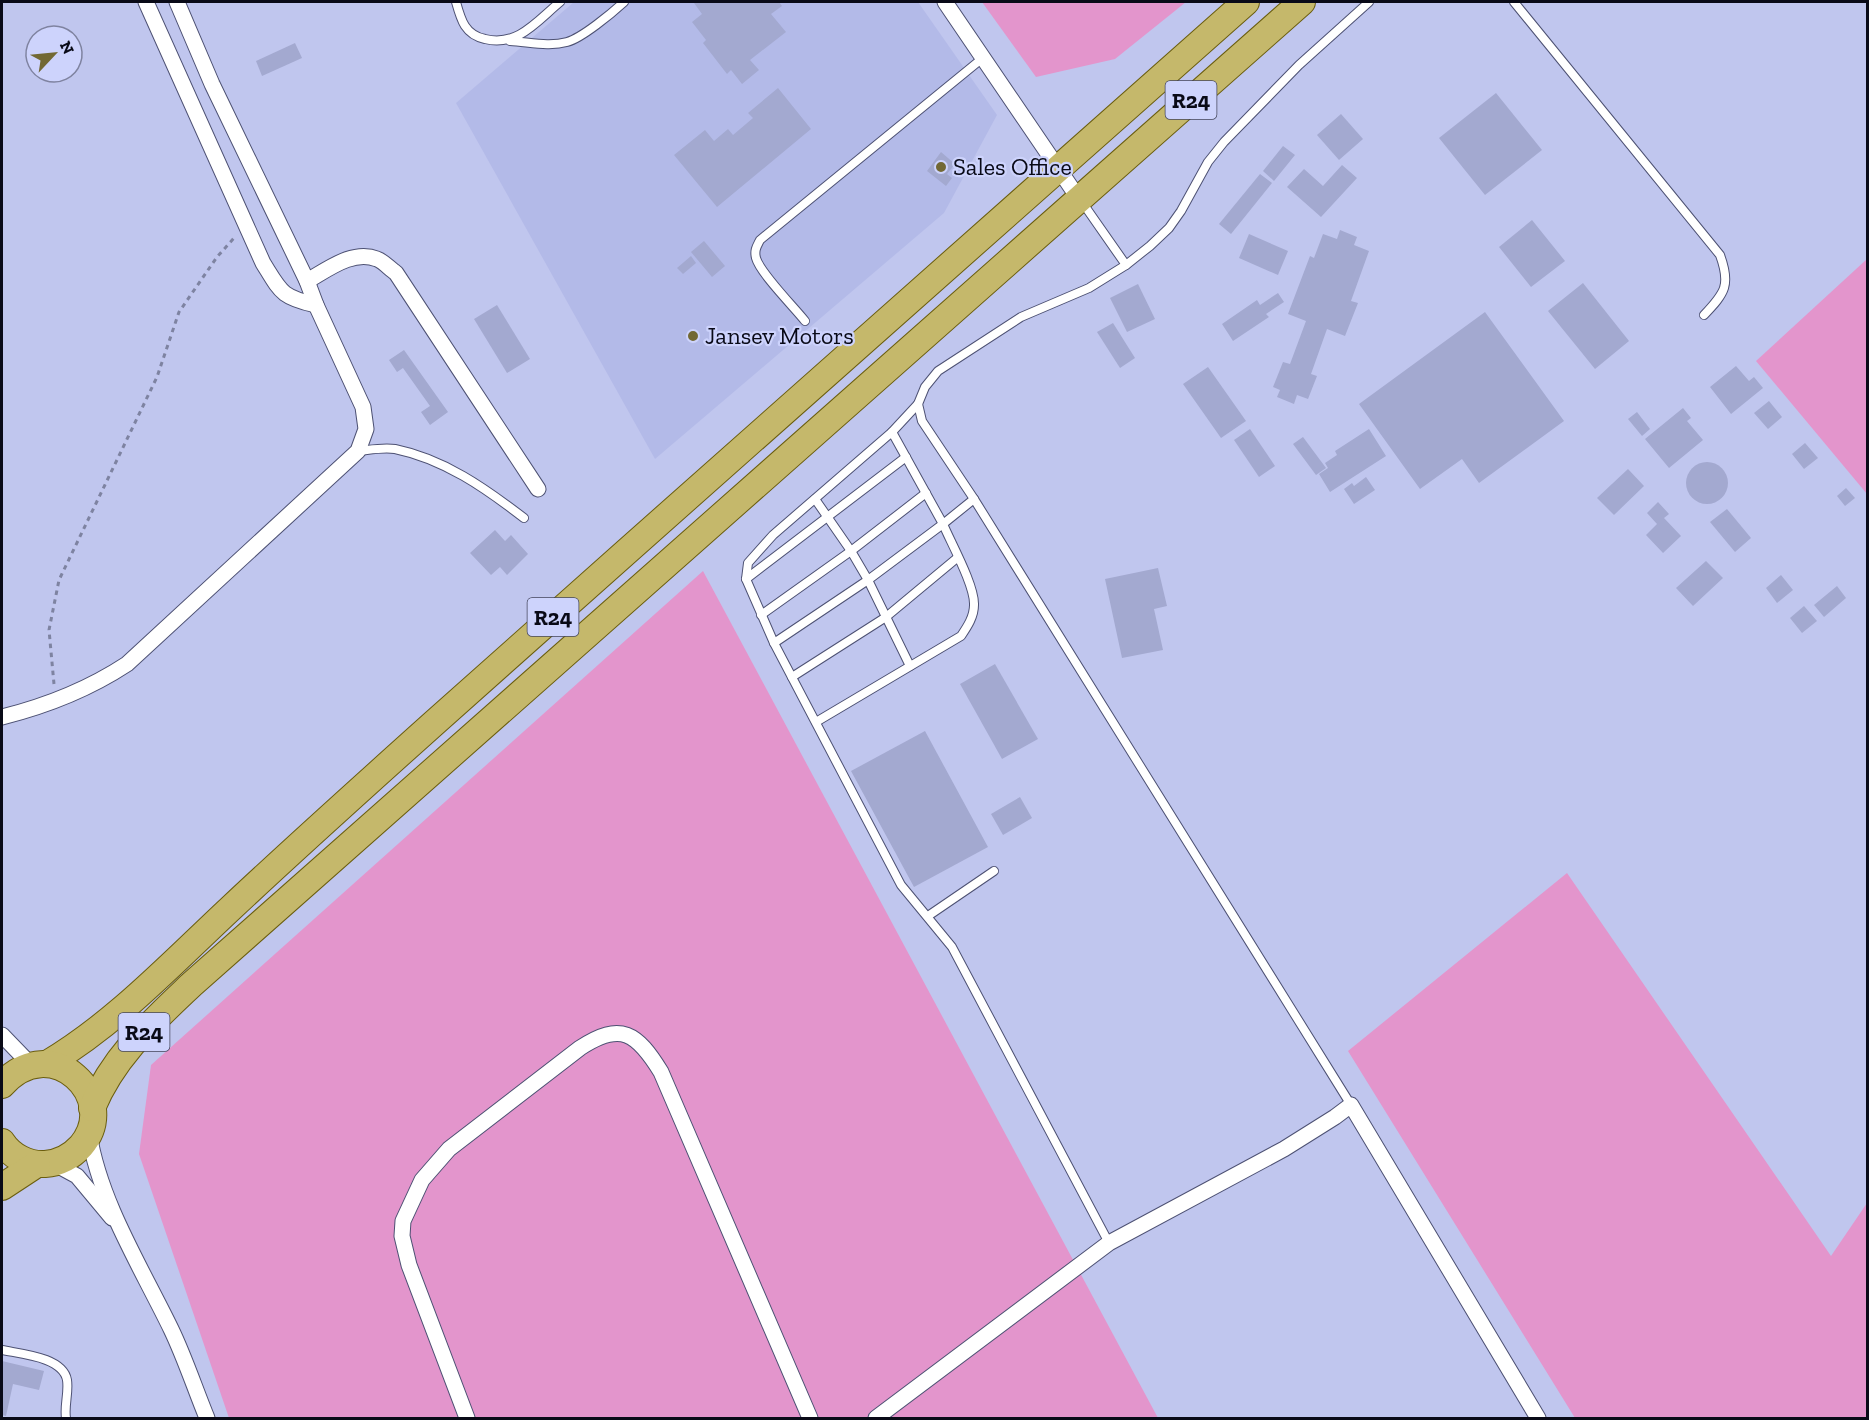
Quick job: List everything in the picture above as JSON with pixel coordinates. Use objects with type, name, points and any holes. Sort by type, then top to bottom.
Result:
[{"type":"main road","name":"R24","points":[[2,1085],[14,1072],[39,1064],[86,1040],[164,972],[319,826],[671,511],[1059,170],[1246,2]]},
{"type":"main road","name":"R24","points":[[2,1187],[45,1163],[75,1152],[91,1120],[99,1091],[119,1059],[158,1016],[191,985],[1302,2]]},
{"type":"main road","points":[[39,1064],[63,1068],[77,1077],[87,1091],[91,1120]]},
{"type":"main road","points":[[2,1142],[13,1154],[23,1160],[45,1163]]},
{"type":"street","points":[[146,2],[263,263],[284,294],[294,300],[316,305]]},
{"type":"street","points":[[2,717],[31,710],[56,700],[128,664],[358,451],[366,429],[363,407],[307,281],[217,95],[177,2]]},
{"type":"street","points":[[945,2],[1079,199]]},
{"type":"street","points":[[307,281],[338,263],[356,256],[377,259],[396,273],[538,489]]},
{"type":"street","points":[[467,1419],[409,1265],[402,1236],[407,1209],[422,1180],[449,1149],[588,1043],[610,1033],[619,1032],[642,1045],[661,1072],[810,1419]]},
{"type":"street","points":[[2,1035],[39,1064]]},
{"type":"street","points":[[876,1419],[1109,1244],[1284,1149],[1351,1105],[1538,1419]]},
{"type":"street","points":[[91,1120],[93,1160],[122,1230],[172,1331],[207,1419]]},
{"type":"street","points":[[45,1163],[77,1176],[122,1230]]},
{"type":"lane","points":[[456,2],[462,23],[472,35],[496,41],[510,40],[541,44],[569,42],[624,2]]},
{"type":"lane","points":[[510,40],[528,30],[560,2]]},
{"type":"lane","points":[[1109,1244],[952,947],[901,885],[774,643],[746,579],[748,562],[773,535],[892,432],[918,404],[925,387],[938,371],[1021,317],[1089,288],[1126,265],[1169,228],[1208,162],[1224,142],[1299,65],[1369,2]]},
{"type":"lane","points":[[1514,2],[1720,255],[1725,268],[1726,284],[1721,297],[1704,315]]},
{"type":"lane","points":[[805,321],[756,260],[755,249],[760,240],[984,57]]},
{"type":"lane","points":[[1079,199],[1126,265]]},
{"type":"lane","points":[[918,404],[922,421],[974,499],[1351,1105]]},
{"type":"lane","points":[[816,722],[961,636],[969,624],[974,605],[971,589],[943,524],[892,432]]},
{"type":"lane","points":[[358,451],[392,449],[422,457],[456,471],[489,491],[524,518]]},
{"type":"lane","points":[[746,579],[906,458]]},
{"type":"lane","points":[[761,615],[851,551],[926,493]]},
{"type":"lane","points":[[815,499],[868,580],[910,666]]},
{"type":"lane","points":[[774,643],[868,580],[974,499]]},
{"type":"lane","points":[[792,677],[886,618],[957,558]]},
{"type":"lane","points":[[928,916],[994,871]]},
{"type":"lane","points":[[2,1350],[54,1362],[63,1370],[68,1382],[64,1408],[66,1419]]},
{"type":"path","points":[[56,700],[49,630],[59,580],[157,377],[179,312],[218,257],[246,224]]},
{"type":"shaded area","name":"Jansev Motors","points":[[574,2],[918,2],[997,115],[944,213],[655,459],[456,103]]},
{"type":"shaded area","points":[[982,2],[1186,2],[1115,59],[1036,77]]},
{"type":"shaded area","points":[[1867,259],[1867,494],[1756,361]]},
{"type":"shaded area","points":[[703,571],[1158,1418],[229,1418],[139,1154],[151,1065]]},
{"type":"shaded area","points":[[1567,873],[1831,1256],[1867,1203],[1867,1418],[1575,1418],[1348,1051]]},
{"type":"building","points":[[779,2],[782,6],[771,14],[786,32],[750,60],[759,70],[742,84],[731,70],[727,74],[703,43],[706,40],[692,22],[702,14],[694,3]]},
{"type":"building","points":[[295,43],[302,58],[262,76],[256,61]]},
{"type":"building","points":[[778,88],[811,129],[717,207],[674,155],[705,130],[714,141],[728,129],[733,135],[753,118],[748,113]]},
{"type":"building","points":[[1496,93],[1542,150],[1485,195],[1439,138]]},
{"type":"building","points":[[1341,114],[1363,139],[1339,160],[1317,135]]},
{"type":"building","points":[[1283,146],[1295,155],[1274,181],[1263,171]]},
{"type":"building","name":"Sales Office","points":[[941,152],[955,164],[947,174],[952,178],[946,186],[927,171]]},
{"type":"building","points":[[1342,165],[1357,178],[1321,217],[1287,187],[1304,169],[1323,186]]},
{"type":"building","points":[[1260,174],[1272,183],[1231,234],[1219,224]]},
{"type":"building","points":[[1532,220],[1565,261],[1531,287],[1499,247]]},
{"type":"building","points":[[1340,230],[1357,237],[1354,245],[1369,251],[1351,301],[1358,303],[1345,336],[1327,329],[1311,374],[1317,376],[1308,399],[1297,395],[1294,404],[1277,397],[1280,390],[1273,387],[1283,362],[1290,364],[1306,321],[1288,314],[1310,256],[1314,258],[1323,234],[1337,239]]},
{"type":"building","points":[[1249,234],[1288,251],[1278,275],[1239,258]]},
{"type":"building","points":[[704,241],[725,266],[712,277],[691,252]]},
{"type":"building","points":[[691,256],[696,263],[683,274],[677,268]]},
{"type":"building","points":[[1583,283],[1629,341],[1595,369],[1548,311]]},
{"type":"building","points":[[1138,284],[1155,319],[1127,332],[1110,298]]},
{"type":"building","points":[[1278,293],[1284,302],[1266,314],[1269,317],[1233,341],[1222,324],[1257,300],[1260,305]]},
{"type":"building","points":[[497,305],[530,359],[507,373],[474,319]]},
{"type":"building","points":[[1485,312],[1564,421],[1479,483],[1462,459],[1420,489],[1359,404]]},
{"type":"building","points":[[1113,323],[1135,358],[1120,368],[1097,332]]},
{"type":"building","points":[[404,350],[448,412],[430,425],[421,412],[430,406],[403,368],[397,372],[389,360]]},
{"type":"building","points":[[1736,366],[1749,381],[1754,377],[1763,388],[1731,414],[1710,387]]},
{"type":"building","points":[[1208,367],[1246,421],[1221,438],[1183,384]]},
{"type":"building","points":[[1769,401],[1782,417],[1768,429],[1754,413]]},
{"type":"building","points":[[1683,408],[1691,418],[1687,421],[1703,440],[1669,468],[1645,439]]},
{"type":"building","points":[[1637,412],[1650,429],[1642,436],[1628,419]]},
{"type":"building","points":[[1250,429],[1275,466],[1259,477],[1234,440]]},
{"type":"building","points":[[1369,429],[1386,456],[1330,492],[1319,474],[1328,468],[1325,463],[1337,455],[1335,451]]},
{"type":"building","points":[[1303,437],[1326,468],[1316,475],[1293,444]]},
{"type":"building","points":[[1805,443],[1818,458],[1804,469],[1792,454]]},
{"type":"building","points":[[1707,462],[1722,468],[1728,483],[1722,498],[1707,504],[1692,498],[1686,483],[1692,468]]},
{"type":"building","points":[[1628,469],[1644,486],[1614,515],[1597,498]]},
{"type":"building","points":[[1366,477],[1375,490],[1354,504],[1344,489],[1352,483],[1354,486]]},
{"type":"building","points":[[1846,488],[1855,498],[1845,506],[1837,496]]},
{"type":"building","points":[[1658,502],[1669,514],[1664,518],[1681,536],[1663,553],[1646,535],[1657,524],[1647,513]]},
{"type":"building","points":[[1727,509],[1751,538],[1735,552],[1710,522]]},
{"type":"building","points":[[495,530],[505,541],[511,535],[528,554],[507,575],[500,567],[491,575],[470,553]]},
{"type":"building","points":[[1706,561],[1723,578],[1693,606],[1676,588]]},
{"type":"building","points":[[1158,568],[1167,606],[1154,609],[1163,650],[1122,658],[1105,579]]},
{"type":"building","points":[[1781,575],[1793,590],[1777,603],[1766,588]]},
{"type":"building","points":[[1837,586],[1846,598],[1824,617],[1814,605]]},
{"type":"building","points":[[1804,606],[1817,621],[1802,633],[1790,618]]},
{"type":"building","points":[[995,664],[1038,739],[1002,759],[960,684]]},
{"type":"building","points":[[925,731],[988,847],[914,887],[851,771]]},
{"type":"building","points":[[1020,797],[1032,818],[1003,835],[991,814]]},
{"type":"building","points":[[2,1361],[44,1371],[39,1390],[13,1384],[6,1416],[2,1415]]},
{"type":"place","name":"Sales Office","points":[[941,167]]},
{"type":"place","name":"Jansev Motors","points":[[693,336]]}]
